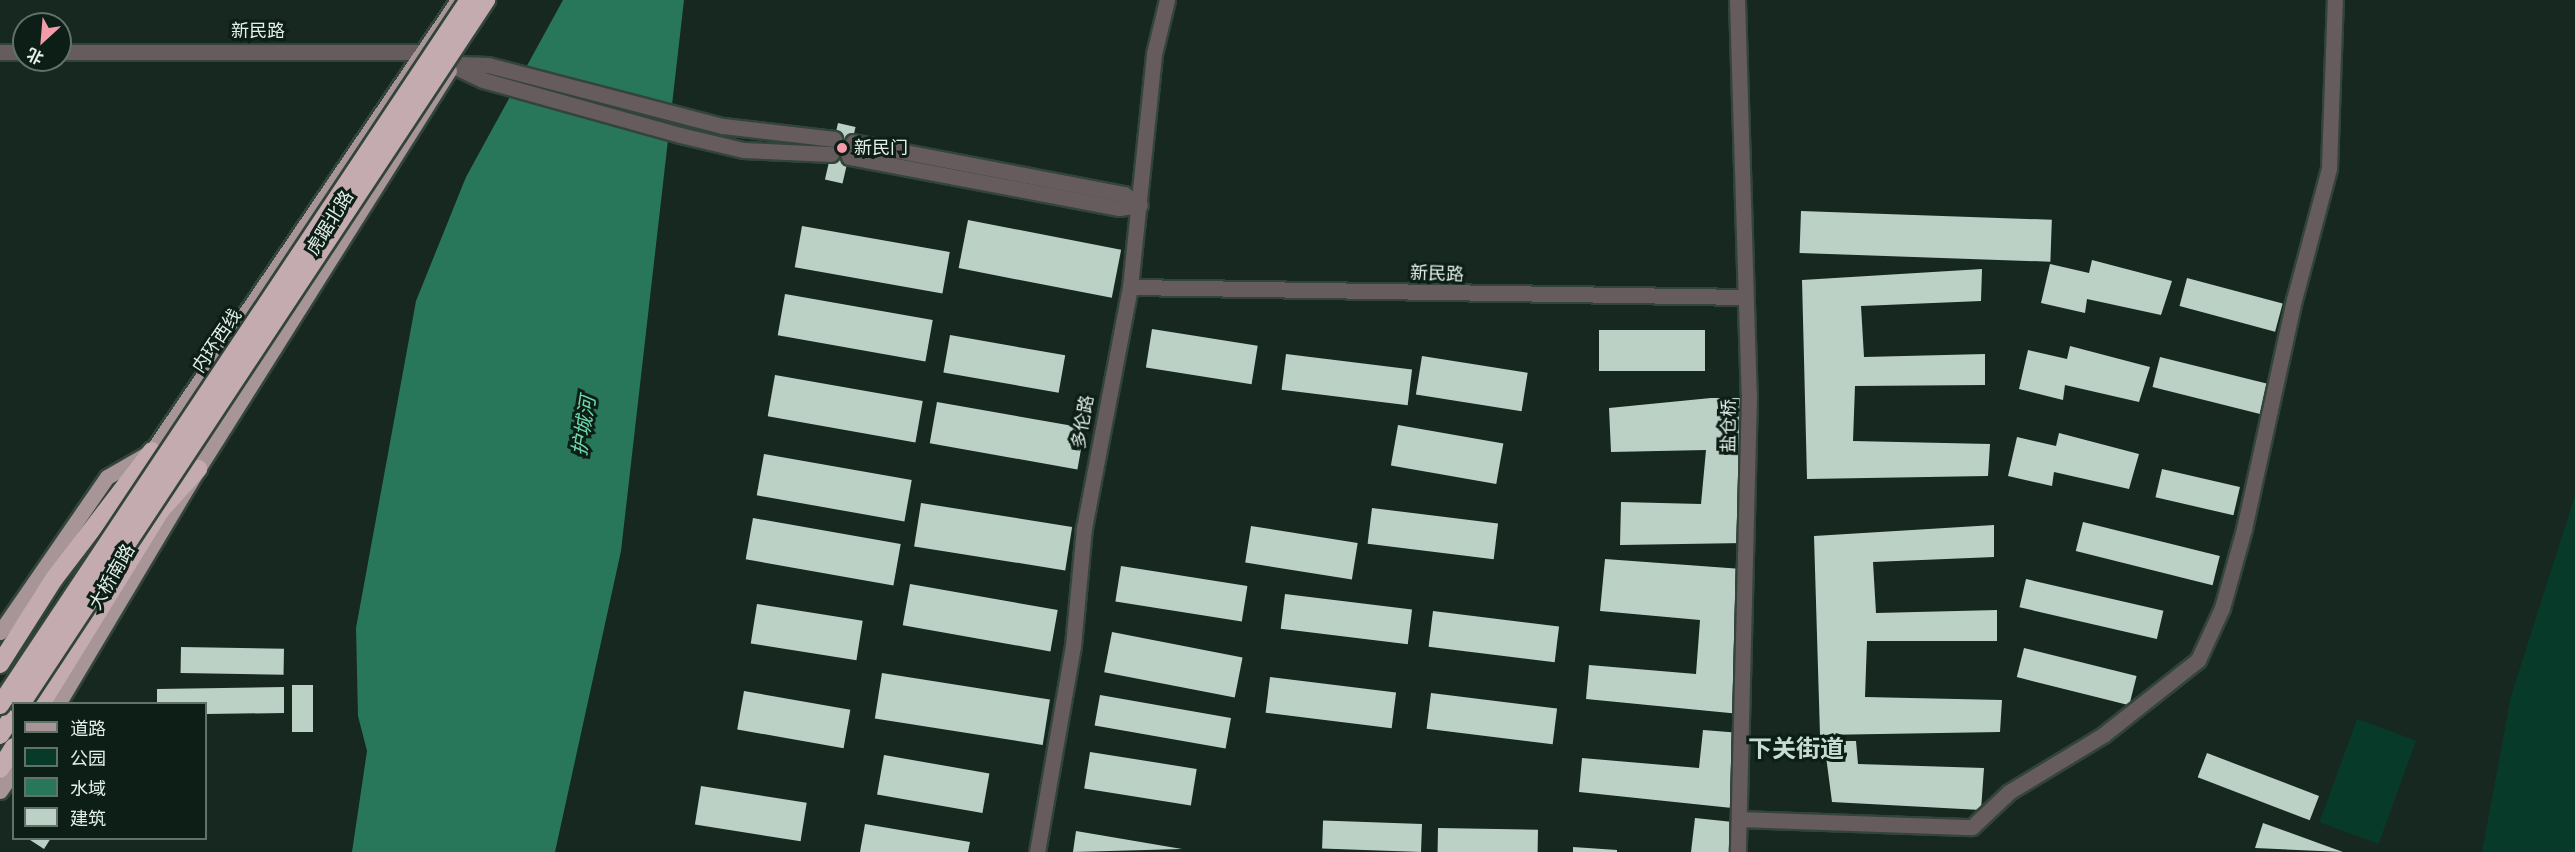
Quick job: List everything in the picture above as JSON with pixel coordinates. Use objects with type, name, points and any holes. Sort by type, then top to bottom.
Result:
[{"type":"highway","name":"内环西线","points":[[0,705],[470,0]]},
{"type":"highway","name":"内环西线","points":[[22,702],[486,0]]},
{"type":"highway","points":[[0,664],[54,579],[152,451]]},
{"type":"highway","points":[[42,702],[160,511],[198,469]]},
{"type":"highway","points":[[0,735],[12,717]]},
{"type":"highway","points":[[0,769],[12,750]]},
{"type":"main road","points":[[0,632],[108,477],[152,451],[458,0]]},
{"type":"main road","name":"虎踞北路","points":[[198,469],[496,0]]},
{"type":"main road","name":"大桥南路","points":[[59,702],[198,469]]},
{"type":"main road","points":[[0,791],[12,774]]},
{"type":"street","name":"多伦路","points":[[1037,852],[1073,646],[1084,528],[1130,287],[1154,54],[1167,0]]},
{"type":"street","name":"盐仓桥","points":[[1737,0],[1744,297],[1749,394],[1738,852]]},
{"type":"street","points":[[1739,819],[1972,827],[2009,792],[2103,735],[2198,660],[2222,608],[2244,529],[2294,300],[2329,168],[2335,0]]},
{"type":"street","name":"新民路","points":[[72,52],[424,52],[454,64]]},
{"type":"street","points":[[454,64],[512,71],[760,133],[833,146],[743,150],[506,87],[454,64]]},
{"type":"street","points":[[851,150],[1124,194],[1140,205]]},
{"type":"street","name":"新民路","points":[[1130,287],[1744,297]]},
{"type":"green space","points":[[2575,495],[2575,852],[2482,852],[2511,696]]},
{"type":"green space","points":[[2357,719],[2416,741],[2379,844],[2319,822]]},
{"type":"water","name":"护城河","points":[[563,0],[684,0],[621,551],[555,852],[352,852],[367,751],[358,716],[356,628],[416,301],[466,177]]},
{"type":"building","name":"新民门","points":[[838,123],[856,127],[842,184],[825,180]]},
{"type":"building","points":[[1801,211],[2052,220],[2050,262],[1800,253]]},
{"type":"building","points":[[968,220],[1121,250],[1112,298],[959,268]]},
{"type":"building","points":[[802,226],[950,252],[942,293],[795,267]]},
{"type":"building","points":[[2092,260],[2172,281],[2161,315],[2087,299],[2085,313],[2041,303],[2050,264],[2089,273]]},
{"type":"building","points":[[1982,269],[1981,301],[1861,306],[1864,357],[1985,354],[1985,385],[1855,386],[1853,441],[1990,444],[1988,476],[1807,479],[1802,280]]},
{"type":"building","points":[[2187,278],[2283,304],[2275,332],[2179,306]]},
{"type":"building","points":[[785,294],[933,320],[925,361],[778,335]]},
{"type":"building","points":[[1152,329],[1258,346],[1252,384],[1146,368]]},
{"type":"building","points":[[1599,330],[1705,330],[1705,371],[1599,371]]},
{"type":"building","points":[[950,335],[1065,355],[1059,393],[943,372]]},
{"type":"building","points":[[2070,346],[2150,367],[2139,402],[2065,385],[2063,400],[2019,389],[2028,350],[2067,359]]},
{"type":"building","points":[[1286,354],[1412,369],[1408,405],[1282,390]]},
{"type":"building","points":[[1422,356],[1528,373],[1522,411],[1416,395]]},
{"type":"building","points":[[2160,357],[2271,385],[2263,415],[2153,387]]},
{"type":"building","points":[[775,375],[923,401],[915,442],[768,416]]},
{"type":"building","points":[[1711,398],[1747,398],[1745,543],[1620,545],[1621,502],[1701,504],[1706,450],[1611,452],[1609,408]]},
{"type":"building","points":[[937,402],[1085,428],[1077,469],[930,443]]},
{"type":"building","points":[[1398,425],[1503,444],[1496,484],[1391,465]]},
{"type":"building","points":[[2059,433],[2139,454],[2129,489],[2054,472],[2052,486],[2008,476],[2017,437],[2056,446]]},
{"type":"building","points":[[764,454],[912,480],[904,521],[757,495]]},
{"type":"building","points":[[2162,469],[2240,487],[2233,515],[2155,497]]},
{"type":"building","points":[[921,503],[1072,527],[1065,570],[914,546]]},
{"type":"building","points":[[1372,508],[1498,523],[1494,559],[1368,544]]},
{"type":"building","points":[[753,518],[901,544],[893,585],[746,559]]},
{"type":"building","points":[[2083,522],[2220,556],[2213,585],[2076,551]]},
{"type":"building","points":[[1994,525],[1994,557],[1873,562],[1876,613],[1997,610],[1997,641],[1867,641],[1865,697],[2002,700],[2000,732],[1820,735],[1814,536]]},
{"type":"building","points":[[1251,526],[1358,543],[1352,579],[1245,563]]},
{"type":"building","points":[[1605,559],[1742,569],[1740,714],[1586,699],[1589,665],[1696,674],[1700,620],[1600,611]]},
{"type":"building","points":[[1121,566],[1247,586],[1242,622],[1115,602]]},
{"type":"building","points":[[2026,579],[2163,611],[2157,639],[2019,607]]},
{"type":"building","points":[[910,584],[1058,610],[1050,651],[903,625]]},
{"type":"building","points":[[1285,594],[1412,610],[1408,644],[1281,629]]},
{"type":"building","points":[[757,604],[863,621],[856,660],[751,644]]},
{"type":"building","points":[[1433,611],[1559,626],[1555,662],[1429,647]]},
{"type":"building","points":[[1112,632],[1243,657],[1235,698],[1104,672]]},
{"type":"building","points":[[181,647],[284,649],[284,675],[181,673]]},
{"type":"building","points":[[2024,648],[2137,676],[2129,705],[2017,677]]},
{"type":"building","points":[[882,673],[1050,700],[1043,745],[875,718]]},
{"type":"building","points":[[1270,677],[1396,692],[1392,728],[1266,713]]},
{"type":"building","points":[[292,685],[313,685],[313,732],[292,732]]},
{"type":"building","points":[[284,687],[284,713],[207,714],[207,702],[157,702],[157,689]]},
{"type":"building","points":[[744,691],[850,710],[844,748],[737,729]]},
{"type":"building","points":[[1431,693],[1557,708],[1553,744],[1427,729]]},
{"type":"building","points":[[1100,695],[1231,718],[1226,749],[1095,726]]},
{"type":"building","points":[[1703,730],[1741,733],[1732,808],[1579,792],[1582,758],[1699,768]]},
{"type":"building","points":[[1824,741],[1856,741],[1858,764],[1984,768],[1981,810],[1832,802]]},
{"type":"building","points":[[1090,752],[1197,769],[1191,805],[1084,789]]},
{"type":"building","points":[[2207,753],[2319,796],[2310,820],[2198,777]]},
{"type":"building","points":[[884,755],[989,774],[982,813],[877,794]]},
{"type":"building","points":[[701,786],[807,803],[801,841],[695,825]]},
{"type":"building","points":[[1695,818],[1733,822],[1729,852],[1691,852]]},
{"type":"building","points":[[1323,821],[1422,824],[1421,852],[1322,849]]},
{"type":"building","points":[[2263,823],[2343,852],[2255,848]]},
{"type":"building","points":[[865,824],[970,842],[968,852],[860,852]]},
{"type":"building","points":[[1438,828],[1538,830],[1538,852],[1438,852]]},
{"type":"building","points":[[1076,831],[1182,849],[1073,852]]},
{"type":"building","points":[[30,840],[50,840],[44,849]]},
{"type":"building","points":[[1573,847],[1617,850],[1617,852],[1573,852]]},
{"type":"place","name":"新民门","points":[[842,148]]},
{"type":"district","name":"下关街道","points":[[1796,749]]}]
